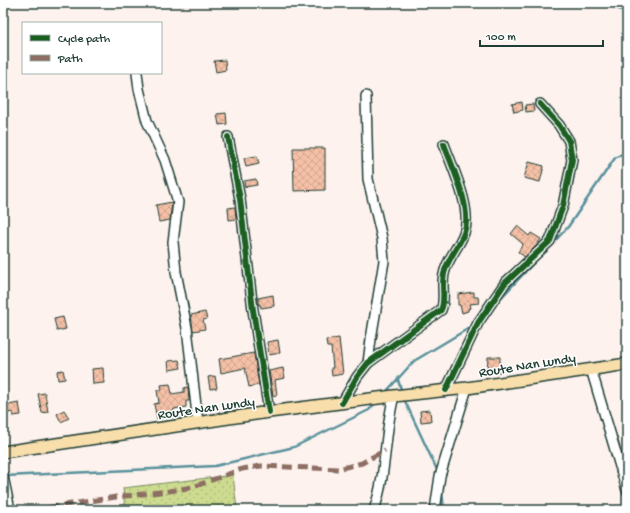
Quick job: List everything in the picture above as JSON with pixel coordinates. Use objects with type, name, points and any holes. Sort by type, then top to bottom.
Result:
[{"type":"main road","name":"Route Nan Lundy","points":[[3,452],[268,412],[467,388],[627,364]]},
{"type":"street","points":[[137,74],[139,89],[147,121],[165,160],[178,202],[173,242],[176,272],[187,328],[198,423]]},
{"type":"street","points":[[366,96],[368,180],[382,238],[384,261],[370,339],[368,363]]},
{"type":"street","points":[[446,390],[478,323],[505,283],[550,241],[563,206],[572,160],[569,141],[559,125],[540,104]]},
{"type":"street","points":[[228,137],[240,199],[253,310],[268,412]]},
{"type":"street","points":[[342,403],[357,377],[368,363],[441,310],[443,305],[442,289],[444,273],[464,232],[467,217],[464,200],[444,144]]},
{"type":"street","points":[[591,369],[627,490]]},
{"type":"street","points":[[435,510],[440,476],[467,388]]},
{"type":"street","points":[[374,510],[380,494],[394,396]]},
{"type":"street","points":[[3,476],[10,510]]},
{"type":"green space","points":[[233,475],[237,510],[125,510],[123,488]]},
{"type":"water","points":[[601,3],[627,3],[627,13]]},
{"type":"building","points":[[225,60],[226,70],[216,72],[214,61]]},
{"type":"building","points":[[522,102],[523,110],[514,112],[512,104]]},
{"type":"building","points":[[533,104],[534,111],[526,112],[525,105]]},
{"type":"building","points":[[226,113],[227,124],[219,125],[217,114]]},
{"type":"building","points":[[293,148],[325,148],[325,190],[294,191]]},
{"type":"building","points":[[257,156],[259,164],[246,167],[244,158]]},
{"type":"building","points":[[529,162],[544,166],[540,182],[524,178]]},
{"type":"building","points":[[256,179],[257,185],[245,187],[244,181]]},
{"type":"building","points":[[172,202],[170,220],[159,222],[156,205]]},
{"type":"building","points":[[235,207],[236,219],[229,220],[228,208]]},
{"type":"building","points":[[517,226],[529,236],[531,233],[541,239],[525,257],[518,252],[523,244],[511,234]]},
{"type":"building","points":[[474,292],[474,297],[478,297],[479,303],[470,304],[471,308],[462,313],[460,305],[458,305],[458,294]]},
{"type":"building","points":[[273,295],[274,306],[261,308],[260,304],[258,305],[258,298]]},
{"type":"building","points":[[205,312],[207,319],[203,320],[205,329],[193,331],[191,315]]},
{"type":"building","points":[[63,317],[66,329],[57,331],[54,319]]},
{"type":"building","points":[[339,338],[343,374],[332,376],[331,368],[333,368],[331,347],[327,347],[326,340]]},
{"type":"building","points":[[278,340],[280,353],[269,355],[267,342]]},
{"type":"building","points":[[254,353],[259,385],[249,387],[245,368],[221,373],[219,359]]},
{"type":"building","points":[[488,357],[500,357],[500,372],[487,372]]},
{"type":"building","points":[[179,360],[181,368],[169,370],[168,361]]},
{"type":"building","points":[[103,368],[104,383],[93,384],[92,369]]},
{"type":"building","points":[[283,368],[285,378],[275,380],[277,395],[273,396],[269,371]]},
{"type":"building","points":[[63,370],[65,379],[58,380],[57,371]]},
{"type":"building","points":[[215,376],[217,388],[210,389],[208,377]]},
{"type":"building","points":[[170,384],[172,394],[184,392],[184,388],[188,387],[189,401],[186,401],[186,407],[174,409],[174,411],[168,412],[168,417],[157,419],[154,404],[159,403],[157,390],[162,390],[161,385]]},
{"type":"building","points":[[45,393],[48,412],[42,413],[38,394]]},
{"type":"building","points":[[19,403],[21,415],[13,416],[13,412],[3,414],[3,406]]},
{"type":"building","points":[[64,410],[69,418],[61,422],[57,414]]},
{"type":"building","points":[[430,410],[431,421],[421,422],[420,411]]},
{"type":"waterway","points":[[552,244],[568,227],[615,158],[627,151]]},
{"type":"waterway","points":[[497,302],[543,253]]},
{"type":"waterway","points":[[385,393],[414,361],[474,325]]},
{"type":"waterway","points":[[398,380],[402,392]]},
{"type":"waterway","points":[[404,399],[438,472]]},
{"type":"waterway","points":[[5,476],[215,466],[294,447],[369,410],[376,402]]},
{"type":"waterway","points":[[442,491],[444,510]]},
{"type":"marked path","points":[[33,510],[193,487],[242,469],[261,466],[338,469],[362,463],[385,450]]},
{"type":"cycle path","points":[[446,390],[478,323],[505,283],[550,241],[563,206],[572,160],[569,141],[559,125],[540,104]]},
{"type":"cycle path","points":[[228,137],[240,199],[253,310],[269,412]]},
{"type":"cycle path","points":[[342,403],[357,377],[368,363],[441,310],[443,302],[443,279],[450,258],[462,238],[466,223],[464,200],[444,144]]}]
